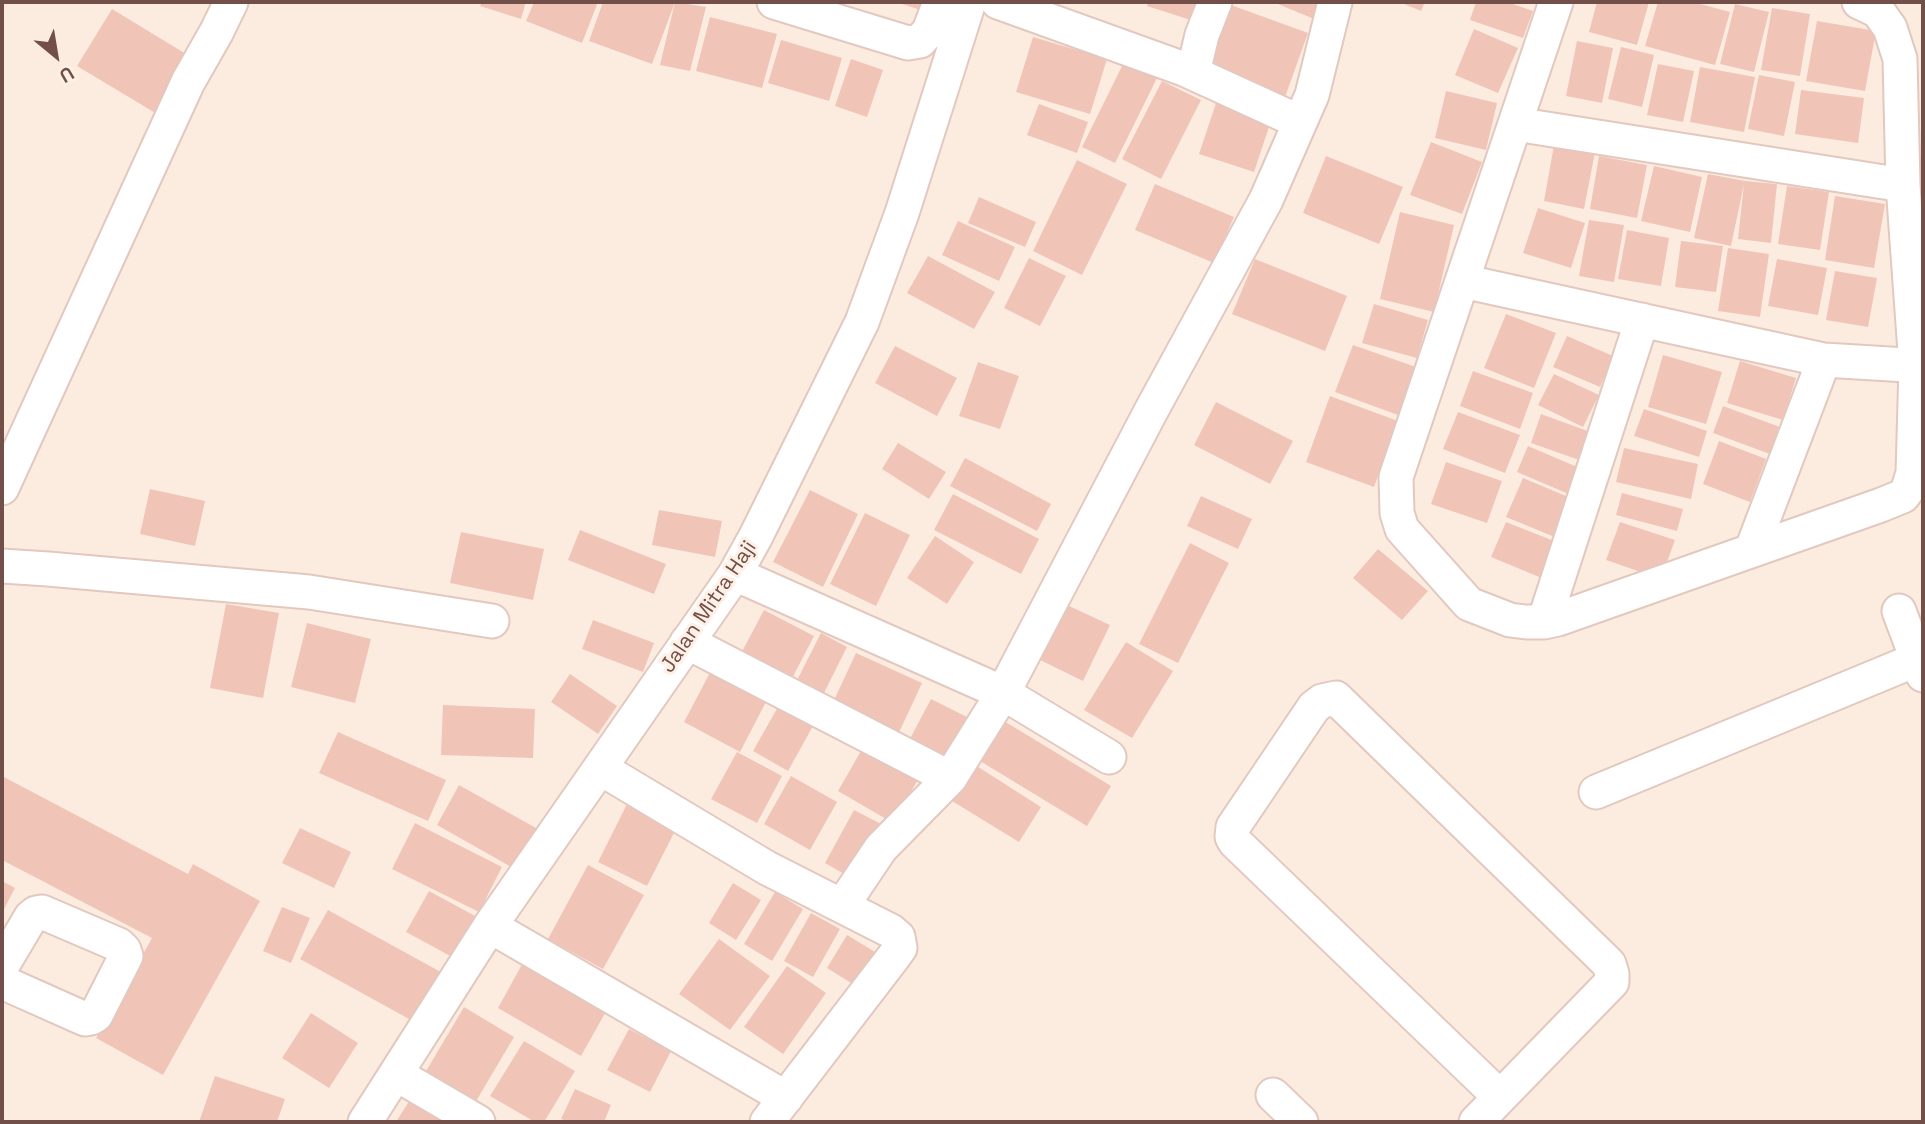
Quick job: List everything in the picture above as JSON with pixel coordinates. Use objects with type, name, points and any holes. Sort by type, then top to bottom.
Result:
[{"type":"street","points":[[2,488],[178,104],[231,2]]},
{"type":"street","points":[[774,2],[908,43],[920,41],[929,31],[940,2]]},
{"type":"street","name":"Jalan Mitra Haji","points":[[365,1122],[490,926],[735,574],[757,536],[862,322],[902,213],[969,2]]},
{"type":"street","points":[[998,2],[1193,73],[1300,122]]},
{"type":"street","points":[[1193,73],[1202,35],[1214,2]]},
{"type":"street","points":[[842,906],[881,848],[950,778],[1003,693],[1151,411],[1266,200],[1312,95],[1335,2]]},
{"type":"street","points":[[1556,2],[1396,477],[1397,513],[1402,529],[1469,604],[1510,620],[1544,622],[1881,505],[1903,496],[1908,489],[1913,473],[1920,366],[1903,185],[1900,59],[1890,28],[1878,11],[1859,2]]},
{"type":"street","points":[[1515,124],[1903,185]]},
{"type":"street","points":[[1462,281],[1824,360],[1920,366]]},
{"type":"street","points":[[1544,622],[1642,320]]},
{"type":"street","points":[[1752,550],[1824,360]]},
{"type":"street","points":[[2,566],[309,592],[492,621]]},
{"type":"street","points":[[735,574],[1003,693],[1109,757]]},
{"type":"street","points":[[1596,792],[1920,667],[1899,611]]},
{"type":"street","points":[[687,642],[950,778]]},
{"type":"street","points":[[1476,1122],[1612,982],[1609,964],[1336,698],[1322,701],[1314,707],[1233,827],[1232,837],[1500,1097]]},
{"type":"street","points":[[490,926],[776,1110],[900,948],[898,937],[891,931],[767,868],[600,768]]},
{"type":"street","points":[[2,966],[31,917],[42,912],[119,945],[126,956],[96,1015],[91,1018],[85,1019],[2,982]]},
{"type":"street","points":[[396,1074],[478,1122]]},
{"type":"street","points":[[1273,1095],[1301,1122]]},
{"type":"building","points":[[482,2],[526,2],[521,19],[480,6]]},
{"type":"building","points":[[534,2],[598,2],[582,43],[526,21]]},
{"type":"building","points":[[603,2],[675,2],[652,64],[589,41]]},
{"type":"building","points":[[675,2],[706,7],[690,71],[660,65]]},
{"type":"building","points":[[896,2],[930,2],[927,12]]},
{"type":"building","points":[[1148,2],[1204,2],[1197,22],[1147,6]]},
{"type":"building","points":[[1273,2],[1321,2],[1314,19]]},
{"type":"building","points":[[1399,2],[1425,2],[1421,11]]},
{"type":"building","points":[[1476,2],[1507,2],[1533,11],[1523,38],[1470,20]]},
{"type":"building","points":[[1597,2],[1649,2],[1637,45],[1589,32]]},
{"type":"building","points":[[1658,2],[1693,2],[1730,12],[1715,65],[1645,46]]},
{"type":"building","points":[[1735,4],[1769,12],[1754,72],[1720,64]]},
{"type":"building","points":[[1231,5],[1308,33],[1285,97],[1208,69]]},
{"type":"building","points":[[1772,8],[1810,14],[1800,76],[1761,70]]},
{"type":"building","points":[[112,9],[191,57],[157,114],[77,66]]},
{"type":"building","points":[[710,17],[777,34],[762,88],[696,71]]},
{"type":"building","points":[[1817,21],[1876,31],[1865,91],[1806,81]]},
{"type":"building","points":[[1474,29],[1518,48],[1498,93],[1455,75]]},
{"type":"building","points":[[1033,37],[1107,59],[1090,114],[1016,92]]},
{"type":"building","points":[[781,40],[842,58],[829,101],[768,83]]},
{"type":"building","points":[[1577,41],[1613,48],[1602,103],[1566,96]]},
{"type":"building","points":[[1621,47],[1654,55],[1642,107],[1608,99]]},
{"type":"building","points":[[1126,58],[1159,74],[1115,163],[1082,147]]},
{"type":"building","points":[[851,59],[883,70],[867,117],[835,106]]},
{"type":"building","points":[[1658,64],[1694,71],[1683,122],[1647,115]]},
{"type":"building","points":[[1700,67],[1755,77],[1744,132],[1690,122]]},
{"type":"building","points":[[1759,75],[1795,82],[1784,136],[1748,129]]},
{"type":"building","points":[[1162,81],[1201,100],[1161,179],[1122,159]]},
{"type":"building","points":[[1801,90],[1864,98],[1858,143],[1795,134]]},
{"type":"building","points":[[1446,91],[1497,103],[1486,150],[1435,138]]},
{"type":"building","points":[[1216,103],[1271,121],[1254,172],[1199,154]]},
{"type":"building","points":[[1039,104],[1088,122],[1077,153],[1027,135]]},
{"type":"building","points":[[1431,142],[1482,162],[1462,214],[1410,195]]},
{"type":"building","points":[[1554,145],[1595,152],[1584,209],[1544,201]]},
{"type":"building","points":[[1326,156],[1403,187],[1379,244],[1303,213]]},
{"type":"building","points":[[1599,156],[1647,165],[1637,218],[1590,209]]},
{"type":"building","points":[[1077,160],[1127,184],[1082,275],[1033,251]]},
{"type":"building","points":[[1654,166],[1702,177],[1690,232],[1641,221]]},
{"type":"building","points":[[1708,174],[1777,184],[1771,243],[1738,239],[1744,184],[1731,246],[1694,238]]},
{"type":"building","points":[[1155,184],[1234,217],[1214,263],[1135,230]]},
{"type":"building","points":[[1787,186],[1829,192],[1820,250],[1778,244]]},
{"type":"building","points":[[1835,196],[1885,204],[1874,268],[1825,260]]},
{"type":"building","points":[[979,197],[1036,222],[1025,247],[968,223]]},
{"type":"building","points":[[1538,208],[1585,223],[1571,268],[1523,253]]},
{"type":"building","points":[[1400,212],[1454,225],[1434,312],[1380,299]]},
{"type":"building","points":[[1589,220],[1624,225],[1614,282],[1579,276]]},
{"type":"building","points":[[958,221],[1015,247],[999,281],[942,255]]},
{"type":"building","points":[[1627,230],[1669,238],[1661,286],[1618,279]]},
{"type":"building","points":[[1681,241],[1723,246],[1716,292],[1675,287]]},
{"type":"building","points":[[1728,248],[1769,254],[1760,317],[1718,311]]},
{"type":"building","points":[[928,256],[995,292],[974,329],[907,293]]},
{"type":"building","points":[[1029,258],[1066,276],[1040,326],[1004,308]]},
{"type":"building","points":[[1255,259],[1347,296],[1325,351],[1232,314]]},
{"type":"building","points":[[1777,259],[1827,268],[1818,315],[1768,306]]},
{"type":"building","points":[[1835,271],[1877,278],[1868,327],[1826,320]]},
{"type":"building","points":[[1374,304],[1428,320],[1417,358],[1362,343]]},
{"type":"building","points":[[1506,314],[1556,333],[1534,388],[1484,368]]},
{"type":"building","points":[[1567,336],[1613,356],[1600,387],[1553,367]]},
{"type":"building","points":[[1353,345],[1416,367],[1398,415],[1335,392]]},
{"type":"building","points":[[895,346],[957,378],[937,416],[875,383]]},
{"type":"building","points":[[1663,355],[1722,372],[1706,424],[1648,407]]},
{"type":"building","points":[[1740,361],[1796,378],[1783,420],[1727,403]]},
{"type":"building","points":[[978,362],[1019,376],[1000,429],[959,416]]},
{"type":"building","points":[[1473,371],[1533,393],[1520,429],[1460,406]]},
{"type":"building","points":[[1554,374],[1599,395],[1583,427],[1538,405]]},
{"type":"building","points":[[1330,396],[1398,421],[1374,487],[1306,462]]},
{"type":"building","points":[[1216,402],[1293,441],[1270,484],[1194,445]]},
{"type":"building","points":[[1723,406],[1780,427],[1770,454],[1713,433]]},
{"type":"building","points":[[1644,409],[1707,431],[1699,457],[1634,436]]},
{"type":"building","points":[[1458,412],[1520,435],[1505,473],[1443,449]]},
{"type":"building","points":[[1541,414],[1593,433],[1582,461],[1531,443]]},
{"type":"building","points":[[1719,441],[1766,459],[1750,502],[1703,484]]},
{"type":"building","points":[[898,443],[946,472],[929,499],[882,469]]},
{"type":"building","points":[[1528,446],[1582,469],[1571,495],[1517,472]]},
{"type":"building","points":[[1624,448],[1698,464],[1691,499],[1616,482]]},
{"type":"building","points":[[965,458],[1051,504],[1037,531],[950,486]]},
{"type":"building","points":[[1446,462],[1502,481],[1487,523],[1431,504]]},
{"type":"building","points":[[1523,478],[1573,499],[1557,538],[1506,517]]},
{"type":"building","points":[[150,489],[205,501],[195,546],[140,534]]},
{"type":"building","points":[[810,490],[858,514],[823,587],[773,562]]},
{"type":"building","points":[[1622,493],[1683,509],[1677,531],[1616,515]]},
{"type":"building","points":[[953,494],[1039,539],[1021,574],[934,530]]},
{"type":"building","points":[[1201,496],[1252,519],[1238,549],[1187,526]]},
{"type":"building","points":[[659,510],[722,521],[715,557],[652,545]]},
{"type":"building","points":[[865,513],[910,535],[876,606],[830,584]]},
{"type":"building","points":[[1506,522],[1559,543],[1544,579],[1491,557]]},
{"type":"building","points":[[1620,522],[1675,540],[1661,579],[1606,560]]},
{"type":"building","points":[[580,530],[666,564],[654,594],[568,560]]},
{"type":"building","points":[[461,532],[544,549],[533,600],[450,583]]},
{"type":"building","points":[[935,536],[974,562],[947,604],[907,578]]},
{"type":"building","points":[[1190,543],[1229,563],[1178,663],[1139,644]]},
{"type":"building","points":[[1378,549],[1428,591],[1402,620],[1353,578]]},
{"type":"building","points":[[226,604],[279,613],[263,698],[210,688]]},
{"type":"building","points":[[1067,605],[1110,625],[1083,681],[1040,660]]},
{"type":"building","points":[[764,610],[814,636],[786,690],[736,663]]},
{"type":"building","points":[[593,620],[654,643],[643,672],[582,649]]},
{"type":"building","points":[[307,623],[371,639],[355,703],[291,687]]},
{"type":"building","points":[[821,633],[847,647],[817,707],[790,694]]},
{"type":"building","points":[[1126,642],[1173,671],[1132,738],[1084,710]]},
{"type":"building","points":[[856,653],[922,683],[895,741],[829,711]]},
{"type":"building","points":[[714,665],[770,694],[740,752],[684,722]]},
{"type":"building","points":[[570,674],[617,706],[598,734],[551,702]]},
{"type":"building","points":[[783,698],[818,717],[788,771],[753,751]]},
{"type":"building","points":[[931,699],[973,720],[947,771],[904,750]]},
{"type":"building","points":[[443,705],[535,709],[533,758],[441,755]]},
{"type":"building","points":[[1004,721],[1111,786],[1087,826],[980,761]]},
{"type":"building","points":[[338,732],[446,780],[428,821],[319,773]]},
{"type":"building","points":[[869,737],[924,769],[893,823],[838,791]]},
{"type":"building","points":[[737,752],[782,776],[757,823],[711,799]]},
{"type":"building","points":[[975,765],[1041,807],[1019,842],[952,801]]},
{"type":"building","points":[[2,776],[188,874],[193,864],[260,901],[163,1075],[96,1038],[152,938],[2,860]]},
{"type":"building","points":[[791,776],[837,802],[810,850],[764,824]]},
{"type":"building","points":[[459,785],[536,828],[513,868],[437,825]]},
{"type":"building","points":[[628,802],[677,827],[647,886],[598,862]]},
{"type":"building","points":[[854,810],[883,825],[853,879],[825,863]]},
{"type":"building","points":[[415,823],[502,867],[479,912],[392,869]]},
{"type":"building","points":[[300,828],[351,852],[334,888],[282,863]]},
{"type":"building","points":[[588,865],[644,895],[603,969],[548,939]]},
{"type":"building","points":[[2,881],[15,888],[2,913]]},
{"type":"building","points":[[733,883],[761,900],[736,940],[709,923]]},
{"type":"building","points":[[429,891],[477,917],[454,958],[406,932]]},
{"type":"building","points":[[775,892],[803,909],[772,961],[744,944]]},
{"type":"building","points":[[282,907],[310,918],[291,963],[263,951]]},
{"type":"building","points":[[328,910],[448,976],[420,1025],[300,959]]},
{"type":"building","points":[[811,913],[840,929],[813,977],[784,961]]},
{"type":"building","points":[[847,935],[885,958],[864,991],[827,968]]},
{"type":"building","points":[[719,939],[770,976],[730,1030],[679,994]]},
{"type":"building","points":[[525,959],[609,1006],[581,1056],[498,1008]]},
{"type":"building","points":[[787,966],[826,993],[783,1054],[744,1027]]},
{"type":"building","points":[[464,1007],[514,1037],[472,1108],[422,1078]]},
{"type":"building","points":[[311,1013],[358,1043],[329,1088],[282,1058]]},
{"type":"building","points":[[629,1029],[671,1051],[650,1092],[607,1070]]},
{"type":"building","points":[[524,1041],[575,1071],[544,1122],[535,1122],[490,1096]]},
{"type":"building","points":[[215,1076],[285,1099],[277,1122],[199,1122]]},
{"type":"building","points":[[575,1089],[611,1105],[604,1122],[569,1122],[561,1119]]},
{"type":"building","points":[[413,1095],[458,1122],[396,1122]]}]
